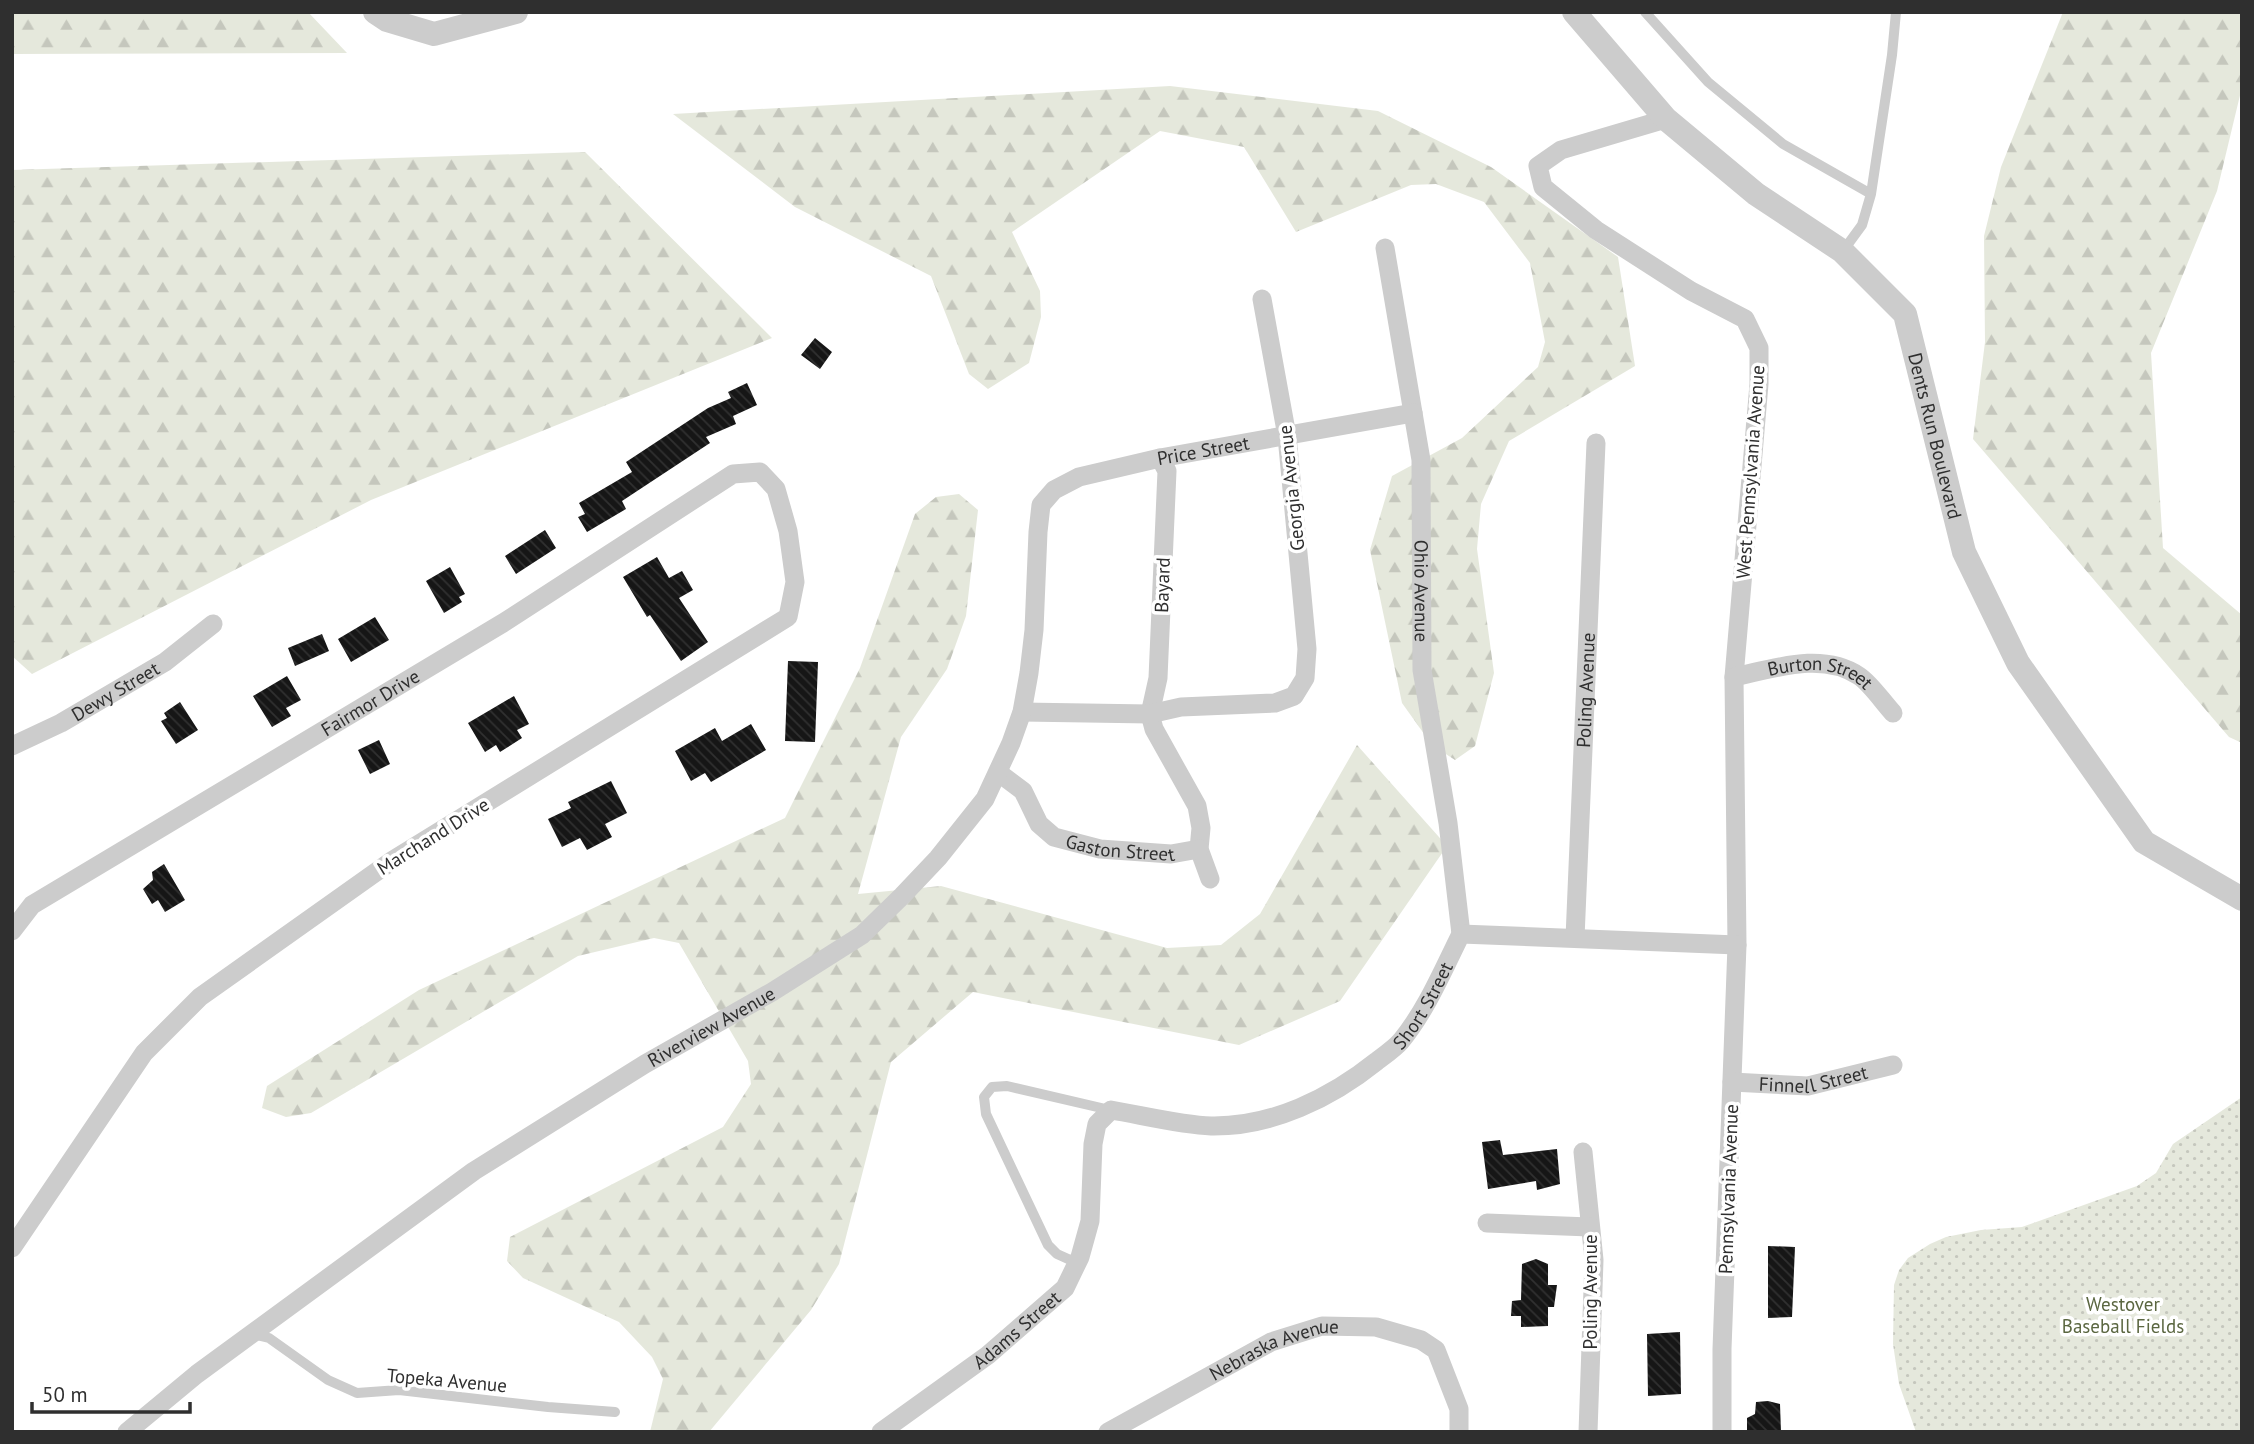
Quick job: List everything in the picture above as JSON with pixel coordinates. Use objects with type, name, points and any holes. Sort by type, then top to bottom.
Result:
[{"type":"street","points":[[374,12],[387,20],[434,34],[516,12]]},
{"type":"street","name":"Dents Run Boulevard","points":[[1582,18],[1666,119],[1756,194],[1842,251],[1905,314],[1964,552],[2018,663],[2144,842],[2242,900]]},
{"type":"street","name":"West Pennsylvania Avenue","points":[[1666,119],[1561,150],[1538,166],[1543,187],[1597,230],[1691,291],[1745,318],[1759,348],[1759,384],[1734,677],[1737,945]]},
{"type":"street","name":"Ohio Avenue","points":[[1385,248],[1421,460],[1422,670],[1448,822],[1461,934]]},
{"type":"street","name":"Georgia Avenue","points":[[1150,714],[1181,707],[1275,703],[1294,696],[1305,678],[1307,649],[1287,436],[1262,299]]},
{"type":"street","name":"Price Street","points":[[1079,477],[1160,458],[1413,413]]},
{"type":"street","name":"Poling Avenue","points":[[1575,938],[1596,443]]},
{"type":"street","name":"Bayard","points":[[1150,714],[1158,678],[1163,585],[1167,471],[1160,458]]},
{"type":"street","name":"Marchand Drive","points":[[12,1248],[144,1053],[200,998],[393,860],[788,617],[795,582],[788,531],[776,489],[760,472],[733,474]]},
{"type":"street","name":"Fairmor Drive","points":[[12,931],[32,905],[503,623],[733,474]]},
{"type":"street","name":"Riverview Avenue","points":[[129,1431],[197,1374],[474,1171],[645,1064],[772,992],[862,935],[938,858],[985,799],[999,773],[1022,712],[1034,630],[1041,505],[1054,491],[1079,477]]},
{"type":"street","name":"Dewy Street","points":[[12,746],[61,723],[165,662],[213,624]]},
{"type":"street","name":"Burton Street","points":[[1734,677],[1809,663],[1836,665],[1860,676],[1893,712]]},
{"type":"street","points":[[1022,712],[1150,714],[1154,729],[1197,806],[1201,828],[1199,849]]},
{"type":"street","name":"Gaston Street","points":[[999,773],[1023,791],[1039,824],[1054,837],[1100,849],[1171,854],[1199,849],[1210,879]]},
{"type":"street","points":[[1461,934],[1737,945]]},
{"type":"street","name":"Short Street","points":[[1111,1110],[1210,1126],[1260,1120],[1318,1100],[1360,1074],[1400,1042],[1432,994],[1461,934]]},
{"type":"street","name":"Pennsylvania Avenue","points":[[1722,1432],[1722,1349],[1737,945]]},
{"type":"street","name":"Finnell Street","points":[[1732,1082],[1808,1086],[1893,1065]]},
{"type":"street","name":"Adams Street","points":[[881,1432],[988,1355],[1065,1288],[1086,1240],[1090,1221],[1093,1144],[1097,1124],[1111,1110]]},
{"type":"street","name":"Poling Avenue","points":[[1583,1152],[1594,1260],[1588,1432]]},
{"type":"street","points":[[1487,1223],[1590,1227]]},
{"type":"street","name":"Nebraska Avenue","points":[[1108,1432],[1271,1342],[1322,1325],[1376,1327],[1421,1340],[1436,1350],[1459,1409],[1459,1432]]},
{"type":"lane","points":[[1645,12],[1708,82],[1783,144],[1871,194]]},
{"type":"lane","points":[[1842,251],[1861,225],[1871,194],[1896,12]]},
{"type":"lane","points":[[1077,1263],[1057,1254],[1048,1245],[986,1114],[984,1097],[992,1087],[1007,1086],[1111,1110]]},
{"type":"lane","name":"Topeka Avenue","points":[[251,1334],[269,1338],[328,1380],[357,1393],[399,1390],[615,1412]]},
{"type":"green space","points":[[12,12],[308,12],[347,53],[12,54]]},
{"type":"green space","points":[[2063,12],[2242,12],[2242,87],[2217,191],[2151,353],[2163,548],[2242,615],[2242,743],[2229,737],[1973,439],[1985,342],[1984,236],[2001,167]]},
{"type":"green space","points":[[1170,86],[1378,111],[1491,167],[1618,257],[1635,366],[1509,441],[1481,504],[1477,549],[1494,673],[1475,746],[1455,760],[1432,745],[1402,703],[1370,550],[1392,476],[1462,438],[1538,367],[1545,342],[1530,263],[1484,202],[1436,184],[1411,185],[1296,232],[1244,147],[1160,131],[1012,232],[1040,291],[1041,317],[1029,363],[988,389],[969,374],[931,276],[795,207],[673,114]]},
{"type":"green space","points":[[585,152],[772,338],[371,500],[32,674],[12,656],[12,170]]},
{"type":"green space","points":[[959,494],[978,510],[966,616],[947,669],[901,737],[858,894],[941,886],[1167,948],[1221,945],[1260,914],[1357,745],[1447,846],[1340,1001],[1239,1045],[973,992],[891,1062],[839,1264],[811,1310],[709,1432],[650,1432],[663,1379],[652,1357],[619,1322],[523,1278],[507,1261],[510,1237],[723,1127],[751,1084],[748,1061],[679,943],[654,938],[578,956],[311,1113],[286,1117],[262,1108],[267,1086],[419,990],[785,818],[860,668],[915,514],[936,497]]},
{"type":"green space","name":"Westover Baseball Fields","points":[[2242,1097],[2242,1432],[1916,1432],[1899,1384],[1893,1344],[1894,1285],[1899,1270],[1908,1258],[1946,1237],[1981,1230],[2022,1227],[2137,1186],[2156,1173],[2173,1144]]},
{"type":"building","points":[[815,338],[832,352],[820,369],[801,355]]},
{"type":"building","points":[[747,383],[757,405],[733,416],[736,424],[706,437],[710,443],[622,501],[626,509],[587,532],[578,517],[585,514],[579,503],[632,472],[626,462],[708,408],[731,398],[728,392]]},
{"type":"building","points":[[545,530],[556,548],[516,574],[505,556]]},
{"type":"building","points":[[657,557],[669,578],[682,571],[693,590],[679,598],[708,642],[681,661],[650,615],[647,617],[623,577]]},
{"type":"building","points":[[450,567],[465,594],[459,597],[462,602],[444,613],[426,581]]},
{"type":"building","points":[[375,617],[389,640],[351,662],[338,639]]},
{"type":"building","points":[[322,634],[329,651],[295,666],[288,648]]},
{"type":"building","points":[[788,661],[818,662],[815,742],[785,741]]},
{"type":"building","points":[[287,676],[301,700],[286,708],[291,716],[272,727],[253,696]]},
{"type":"building","points":[[514,696],[529,724],[517,730],[522,738],[500,752],[496,745],[485,752],[468,723]]},
{"type":"building","points":[[180,702],[198,730],[176,744],[161,721],[167,718],[164,713]]},
{"type":"building","points":[[751,724],[766,750],[711,782],[705,773],[691,781],[675,751],[715,728],[722,741]]},
{"type":"building","points":[[379,740],[390,764],[370,774],[358,750]]},
{"type":"building","points":[[611,781],[627,813],[605,824],[612,837],[587,850],[580,838],[562,847],[548,819],[571,808],[568,802]]},
{"type":"building","points":[[164,864],[185,900],[165,912],[158,900],[152,904],[143,889],[153,880],[152,872]]},
{"type":"building","points":[[1500,1140],[1503,1155],[1557,1149],[1560,1184],[1537,1190],[1536,1181],[1488,1189],[1482,1142]]},
{"type":"building","points":[[1768,1246],[1795,1247],[1792,1317],[1768,1318]]},
{"type":"building","points":[[1536,1259],[1548,1264],[1548,1285],[1557,1285],[1554,1307],[1548,1307],[1548,1326],[1521,1327],[1521,1316],[1511,1316],[1512,1301],[1521,1300],[1522,1264]]},
{"type":"building","points":[[1680,1332],[1681,1394],[1648,1396],[1647,1334]]},
{"type":"building","points":[[1756,1402],[1780,1404],[1781,1432],[1747,1432],[1747,1418],[1755,1414]]}]
